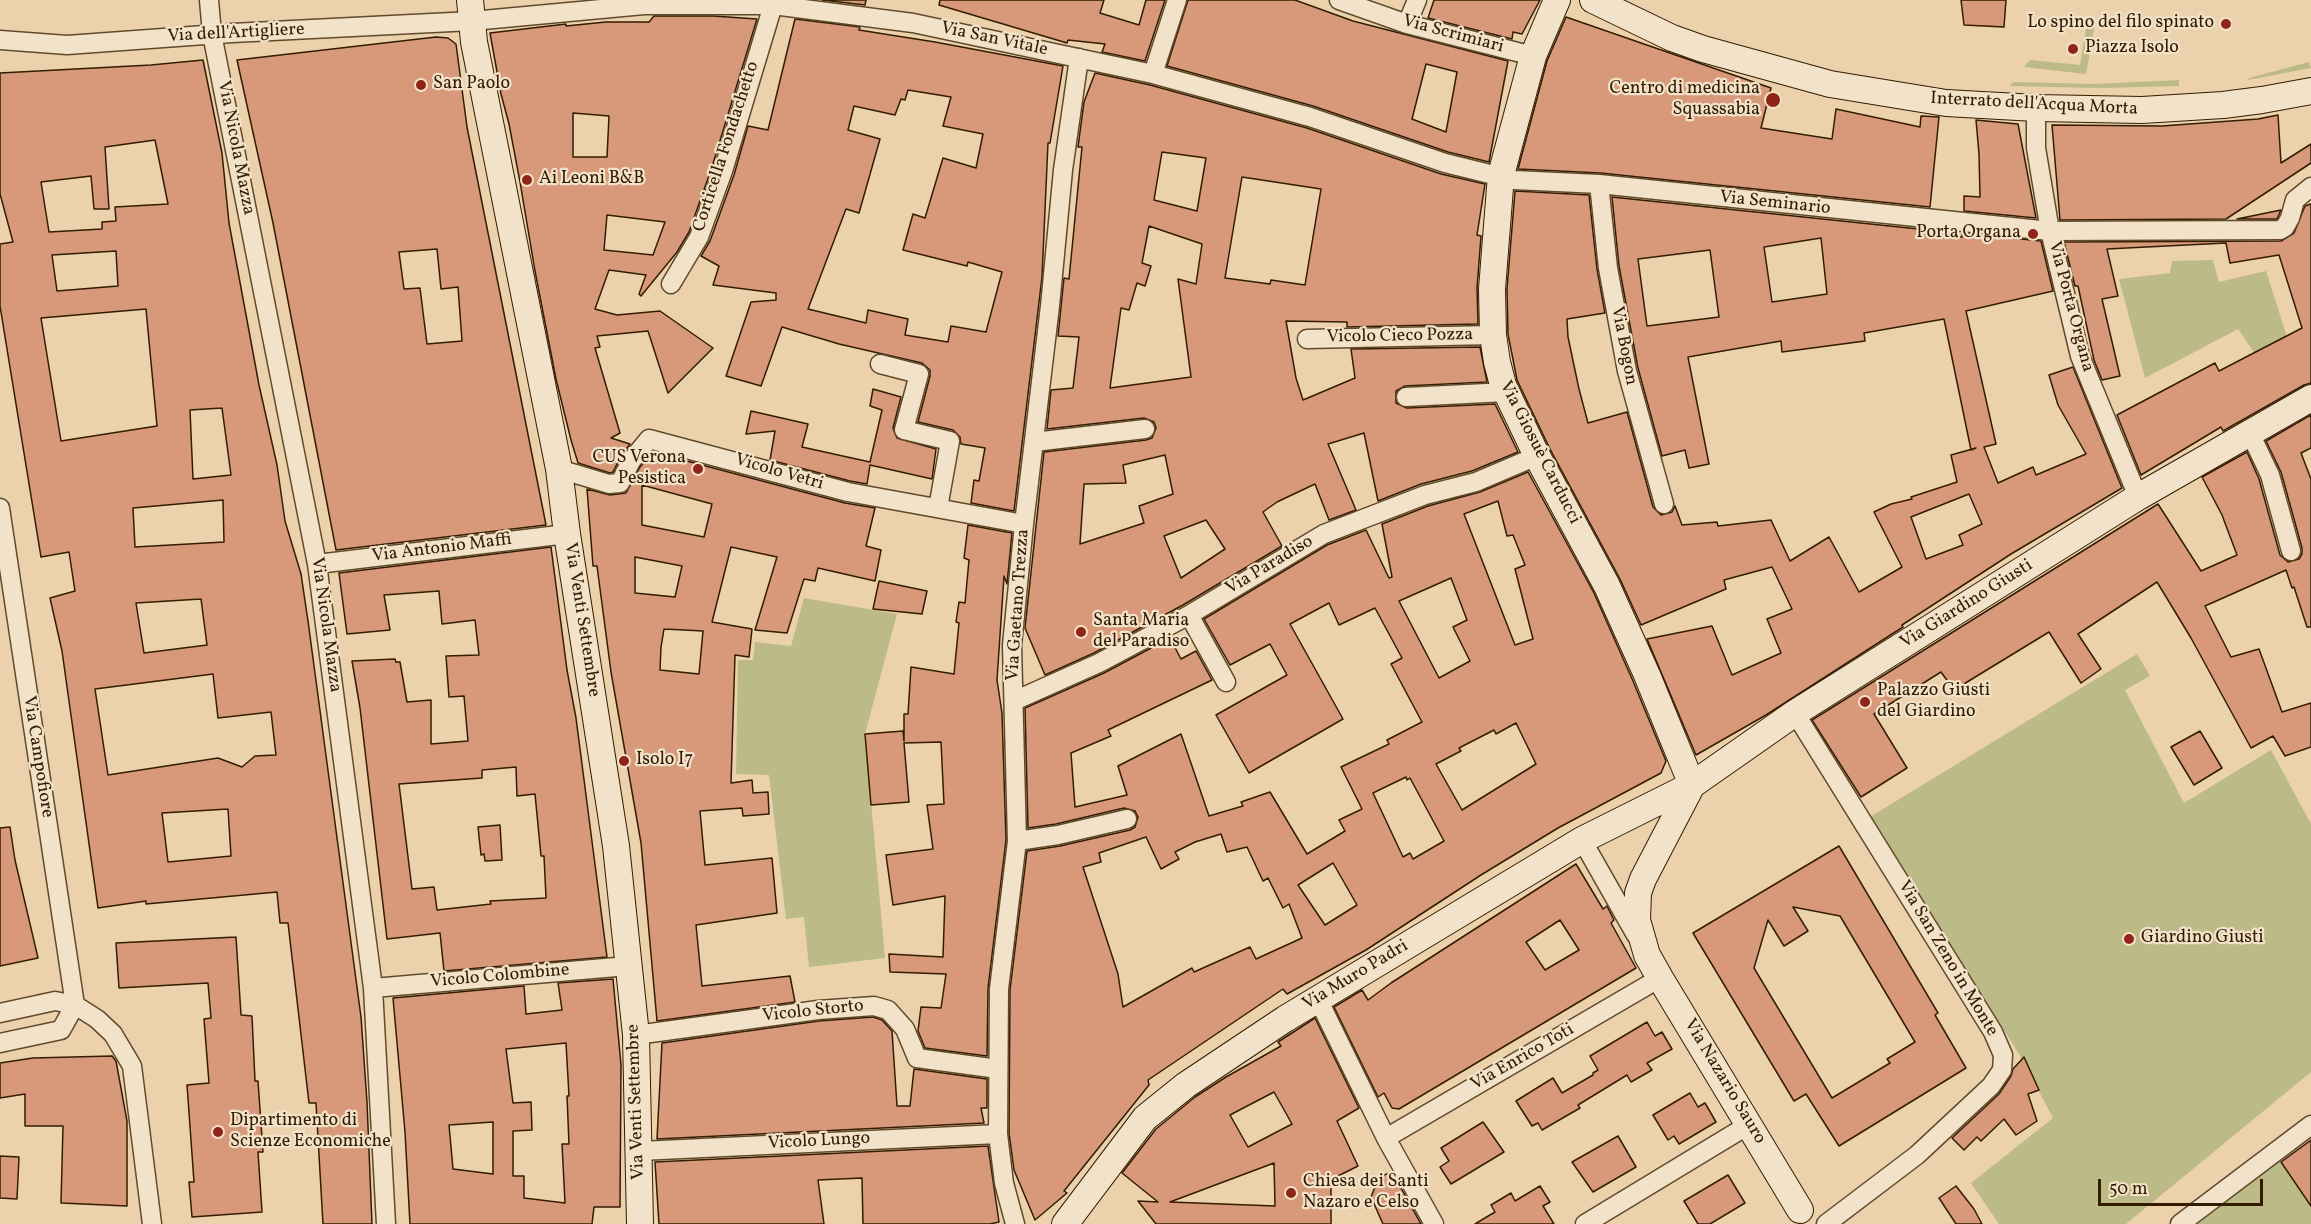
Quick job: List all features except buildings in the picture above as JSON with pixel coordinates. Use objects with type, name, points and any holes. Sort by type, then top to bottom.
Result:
[{"type":"street","name":"Via Nicola Mazza","points":[[209,0],[212,34],[317,564],[373,988],[386,1224]]},
{"type":"street","points":[[1153,74],[1177,0]]},
{"type":"street","name":"Via Scrimiari","points":[[1340,0],[1407,24],[1533,56]]},
{"type":"street","points":[[1407,24],[1417,0]]},
{"type":"street","name":"Via Giosuè Carducci","points":[[1557,0],[1533,56],[1501,175],[1492,289],[1492,335],[1497,362],[1507,392],[1537,456],[1607,586],[1647,675],[1692,785]]},
{"type":"street","name":"Interrato dell'Acqua Morta","points":[[1593,0],[1692,46],[1819,81],[1946,103],[2142,110],[2223,105],[2311,91]]},
{"type":"street","name":"Via San Vitale","points":[[471,11],[773,5],[913,23],[1153,74],[1310,117],[1445,163],[1501,175]]},
{"type":"street","name":"Corticella Fondachetto","points":[[671,284],[699,237],[719,182],[773,5]]},
{"type":"street","name":"Via dell'Artigliere","points":[[0,40],[68,45],[471,11]]},
{"type":"street","name":"Via Venti Settembre","points":[[471,11],[559,469],[567,534],[616,846],[636,1035],[640,1224]]},
{"type":"street","name":"Via Gaetano Trezza","points":[[1015,1224],[1004,1183],[998,1134],[999,989],[1017,841],[1012,645],[1063,170],[1079,58]]},
{"type":"street","name":"Via Porta Organa","points":[[2036,108],[2036,148],[2050,231],[2080,356],[2138,497]]},
{"type":"street","name":"Via Seminario","points":[[1501,175],[1514,180],[1599,184],[2050,231],[2280,230],[2285,227],[2290,218],[2295,200],[2311,187]]},
{"type":"street","name":"Via Bogon","points":[[1599,184],[1608,268],[1627,371],[1664,504]]},
{"type":"street","name":"Vicolo Cieco Pozza","points":[[1306,339],[1492,335]]},
{"type":"street","points":[[880,364],[919,374],[904,430],[950,441],[938,508]]},
{"type":"street","points":[[1406,397],[1507,392]]},
{"type":"street","name":"Via Giardino Giusti","points":[[1692,785],[1795,713],[2138,497],[2311,398]]},
{"type":"street","points":[[1034,442],[1145,429]]},
{"type":"street","points":[[2250,433],[2270,475],[2291,551]]},
{"type":"street","name":"Vicolo Vetri","points":[[559,469],[609,484],[620,483],[631,460],[649,439],[848,492],[1024,524]]},
{"type":"street","name":"Via Paradiso","points":[[1014,701],[1100,663],[1189,615],[1324,534],[1425,495],[1476,482],[1537,456]]},
{"type":"street","name":"Via Campofiore","points":[[0,508],[75,1005]]},
{"type":"street","name":"Via Antonio Maffi","points":[[317,564],[567,534]]},
{"type":"street","points":[[1189,615],[1226,682]]},
{"type":"street","name":"Via San Zeno in Monte","points":[[1795,713],[1993,1032],[2003,1055],[2002,1070],[1991,1086],[1917,1155],[1826,1224]]},
{"type":"street","name":"Via Muro Padri","points":[[1065,1224],[1145,1118],[1186,1085],[1318,999],[1582,840],[1692,785]]},
{"type":"street","name":"Via Nazario Sauro","points":[[1647,955],[1637,920],[1638,893],[1692,785]]},
{"type":"street","points":[[1017,841],[1058,836],[1127,819]]},
{"type":"street","name":"Via Nazario Sauro","points":[[1582,840],[1660,978],[1800,1210]]},
{"type":"street","name":"Vicolo Colombine","points":[[373,988],[628,966]]},
{"type":"street","name":"Via Enrico Toti","points":[[1386,1137],[1660,978]]},
{"type":"street","points":[[1318,999],[1386,1137],[1434,1224]]},
{"type":"street","points":[[0,1013],[55,1001],[75,1005],[97,1019],[113,1034],[132,1066],[152,1224]]},
{"type":"street","points":[[0,1043],[61,1030],[75,1005]]},
{"type":"street","name":"Vicolo Storto","points":[[636,1035],[818,1010],[874,1006],[888,1010],[905,1029],[917,1058],[998,1069]]},
{"type":"street","points":[[1585,1224],[1750,1124]]},
{"type":"street","points":[[2180,1224],[2311,1125]]},
{"type":"street","name":"Vicolo Lungo","points":[[640,1151],[998,1134]]},
{"type":"shaded area","points":[[2087,23],[2095,23],[2086,74],[2024,67],[2030,60],[2080,65]]},
{"type":"shaded area","points":[[2309,62],[2311,68],[2248,80],[2249,78]]},
{"type":"shaded area","points":[[2179,80],[2179,86],[2101,88],[2010,86],[2013,82],[2093,84]]},
{"type":"shaded area","points":[[2213,260],[2219,282],[2266,271],[2287,337],[2255,354],[2238,329],[2145,378],[2119,279],[2170,273],[2172,261]]},
{"type":"shaded area","points":[[804,598],[897,614],[865,734],[885,958],[809,967],[804,917],[786,919],[769,775],[736,774],[738,660],[753,660],[755,642],[791,646]]},
{"type":"shaded area","name":"Giardino Giusti","points":[[2137,654],[2150,676],[2125,690],[2184,803],[2271,750],[2311,824],[2311,1072],[2126,1224],[1999,1224],[1971,1183],[2053,1118],[2019,1054],[1870,817]]},
{"type":"shaded area","points":[[2280,1161],[2311,1206],[2311,1224],[2197,1224]]},
{"type":"place","name":"Lo spino del filo spinato","points":[[2226,24]]},
{"type":"place","name":"Piazza Isolo","points":[[2073,49]]},
{"type":"place","name":"San Paolo","points":[[421,85]]},
{"type":"place","name":"Centro di medicina Squassabia","points":[[1773,100]]},
{"type":"place","name":"Ai Leoni B&B","points":[[527,180]]},
{"type":"place","name":"Porta Organa","points":[[2033,234]]},
{"type":"place","name":"CUS Verona Pesistica","points":[[698,469]]},
{"type":"place","name":"Santa Maria del Paradiso","points":[[1081,632]]},
{"type":"place","name":"Palazzo Giusti del Giardino","points":[[1865,702]]},
{"type":"place","name":"Isolo I7","points":[[624,761]]},
{"type":"place","name":"Giardino Giusti","points":[[2129,939]]},
{"type":"place","name":"Dipartimento di Scienze Economiche","points":[[218,1132]]},
{"type":"place","name":"Chiesa dei Santi Nazaro e Celso","points":[[1291,1193]]}]
